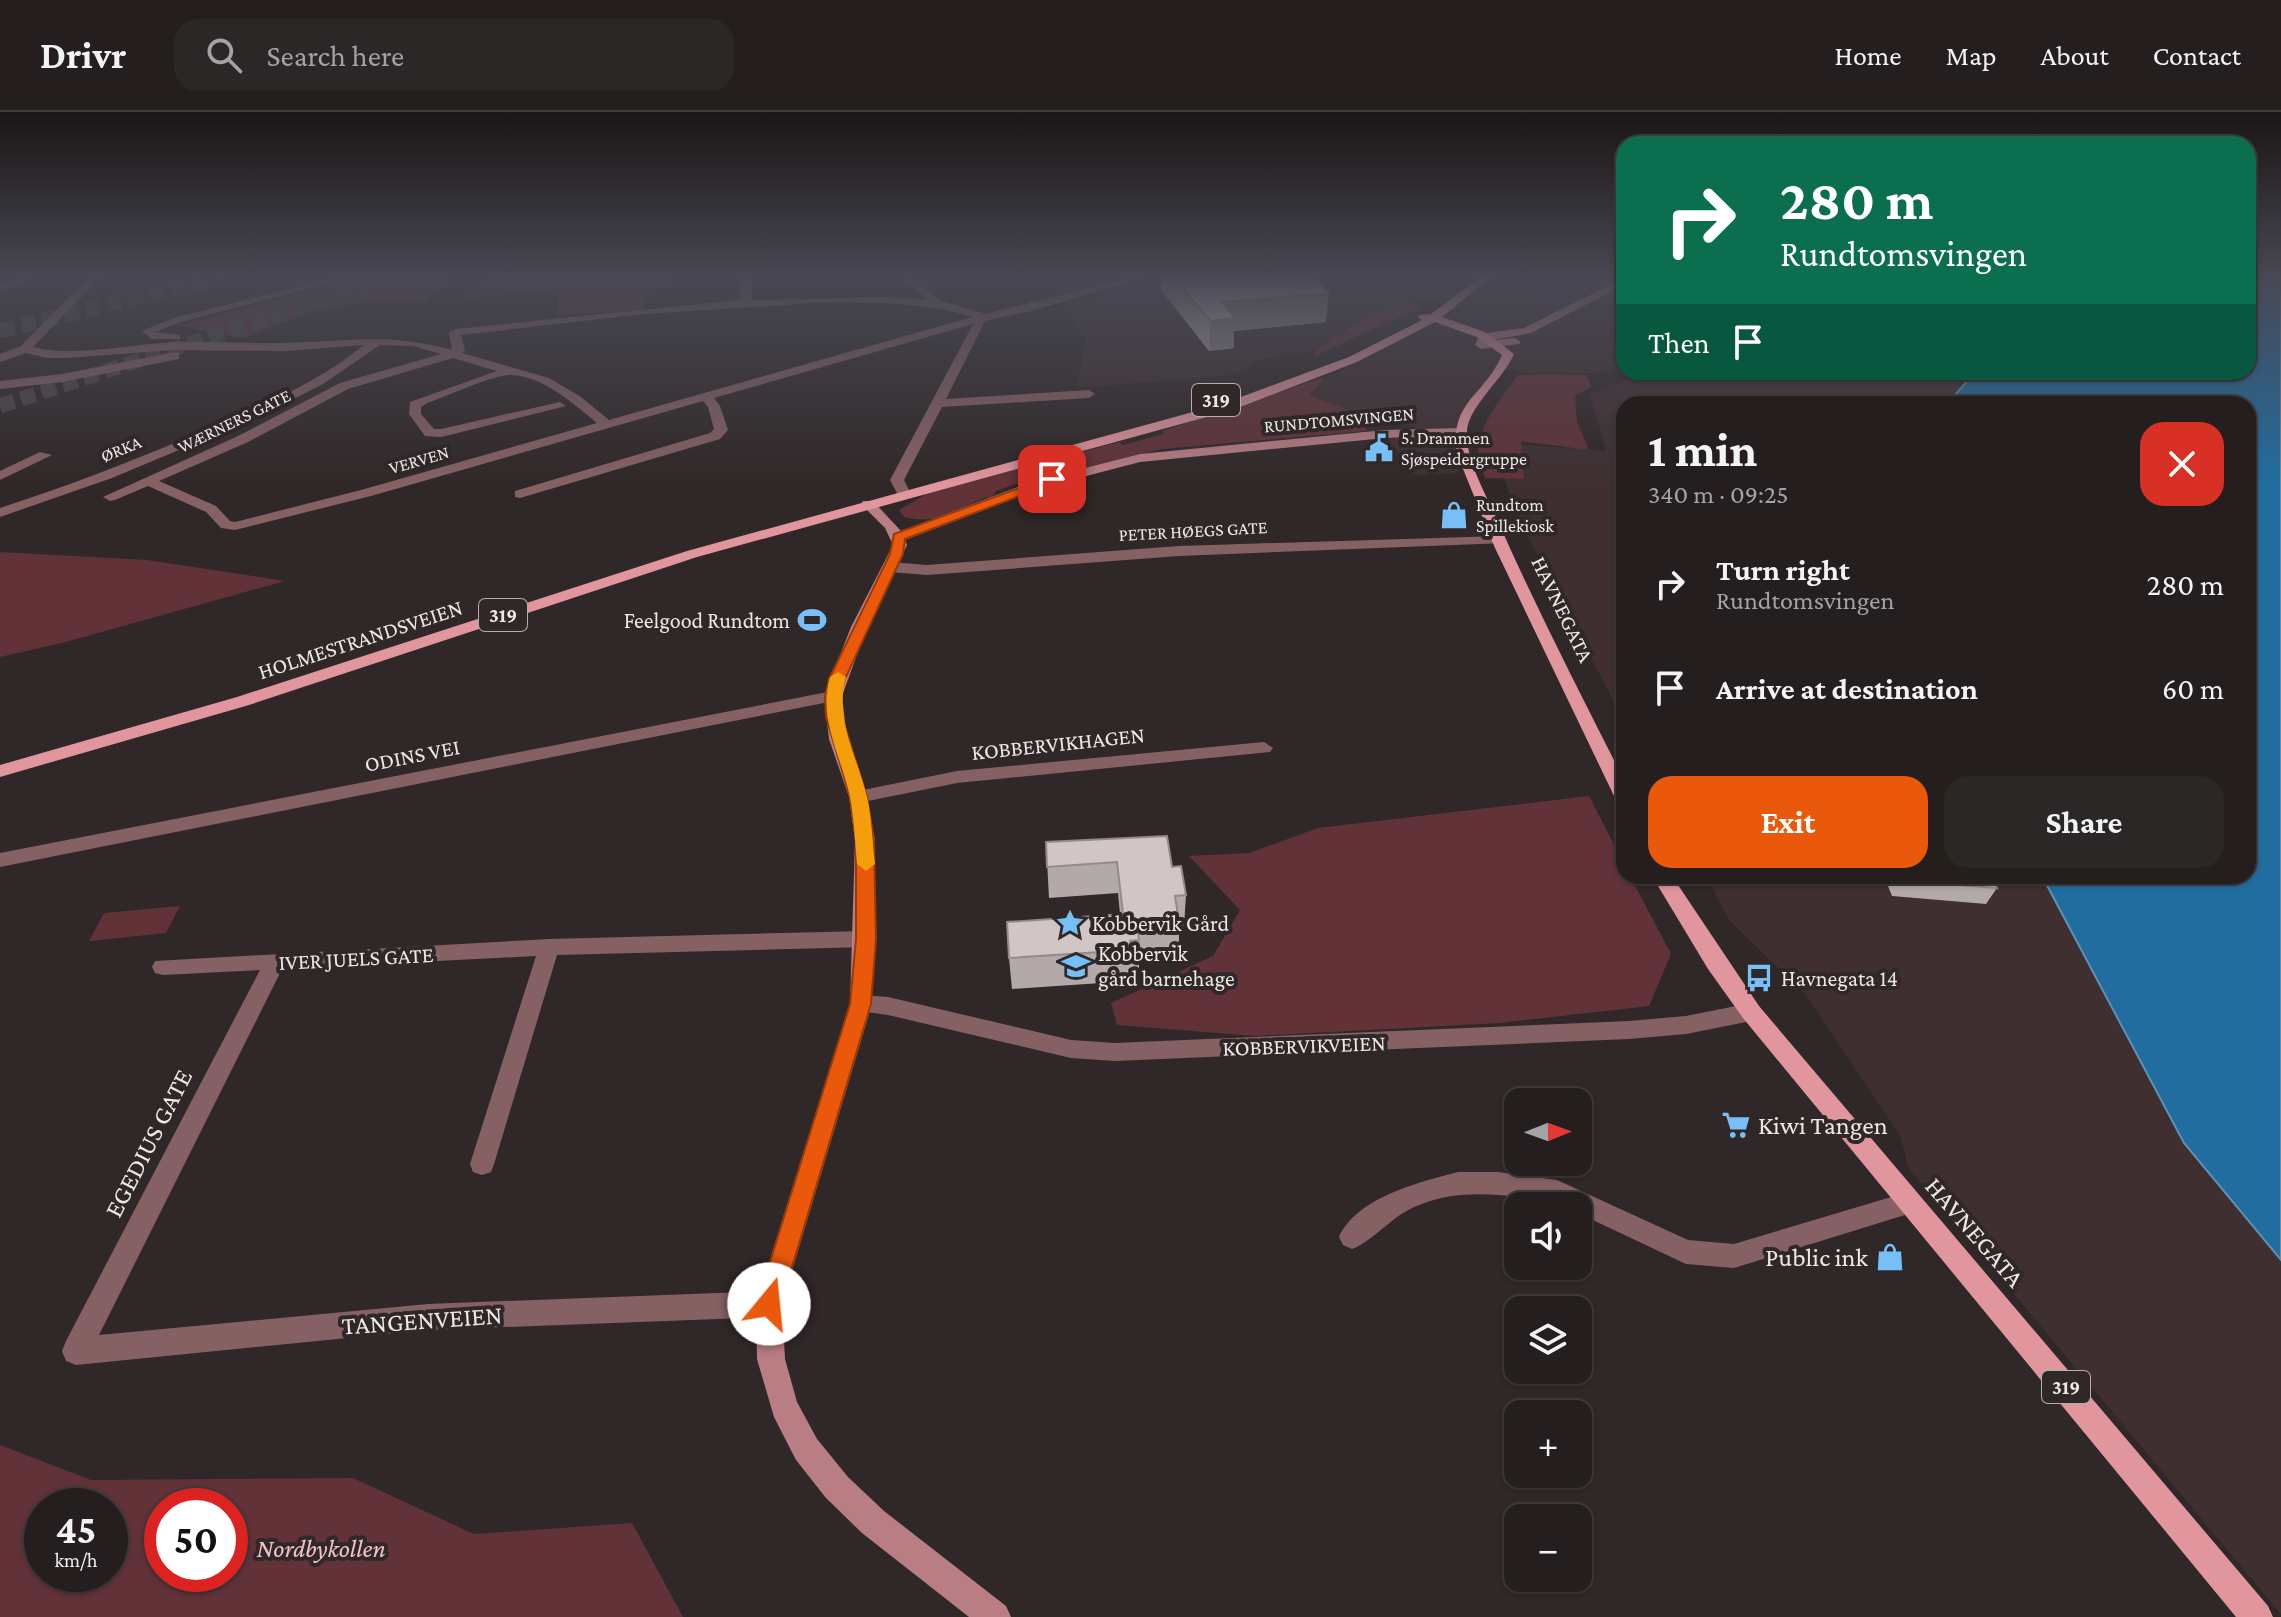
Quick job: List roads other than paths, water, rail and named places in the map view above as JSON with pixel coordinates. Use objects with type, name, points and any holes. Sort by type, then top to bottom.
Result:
[{"type":"main road","name":"HOLMESTRANDSVEIEN","points":[[0,771],[243,701],[639,570],[1008,465],[1239,393],[1358,345]]},
{"type":"main road","name":"HOLMESTRANDSVEIEN","points":[[1008,465],[1122,438],[1288,385],[1363,355],[1379,345]]},
{"type":"main road","name":"319","points":[[1487,345],[1503,367]]},
{"type":"main road","points":[[1459,436],[1465,419],[1503,367],[1507,347],[1501,345]]},
{"type":"main road","name":"RUNDTOMSVINGEN","points":[[899,537],[1039,484],[1140,458],[1385,434],[1459,436]]},
{"type":"main road","name":"HAVNEGATA","points":[[1459,436],[1465,462],[1500,540],[1616,781]]},
{"type":"main road","points":[[868,504],[899,537],[900,545],[859,627],[833,696],[838,739],[858,797],[865,840],[866,939],[861,1004],[769,1304],[769,1355],[777,1395],[795,1433],[821,1470],[850,1501],[890,1535],[995,1617]]},
{"type":"main road","name":"HAVNEGATA","points":[[1667,884],[1751,1012],[2257,1617]]},
{"type":"street","points":[[0,358],[29,345]]},
{"type":"street","points":[[25,349],[46,354],[67,354],[314,345]]},
{"type":"street","name":"ØRKA","points":[[0,513],[136,463],[248,416],[321,380],[375,345]]},
{"type":"street","points":[[422,345],[545,381],[577,400],[608,425]]},
{"type":"street","points":[[455,354],[459,350],[458,345]]},
{"type":"street","name":"VERVEN","points":[[149,481],[211,509],[226,525],[235,526],[366,493],[885,345]]},
{"type":"street","points":[[904,494],[897,480],[968,345]]},
{"type":"street","points":[[0,385],[129,366],[195,351],[200,347]]},
{"type":"street","name":"WÆRNERS GATE","points":[[110,497],[243,439],[344,386],[455,354]]},
{"type":"street","points":[[511,370],[423,400],[414,405],[415,414],[430,433],[441,433],[560,406]]},
{"type":"street","points":[[938,403],[1089,394]]},
{"type":"street","points":[[520,494],[715,436],[721,430],[714,406],[706,397]]},
{"type":"street","points":[[0,476],[45,455]]},
{"type":"street","name":"PETER HØEGS GATE","points":[[890,567],[927,570],[1179,551],[1500,540]]},
{"type":"street","name":"ODINS VEI","points":[[0,860],[833,696]]},
{"type":"street","name":"KOBBERVIKHAGEN","points":[[858,797],[957,777],[1264,748]]},
{"type":"street","name":"IVER JUELS GATE","points":[[163,967],[549,947],[866,939]]},
{"type":"street","points":[[482,1164],[549,947]]},
{"type":"street","name":"EGEDIUS GATE","points":[[76,1351],[275,962]]},
{"type":"street","name":"KOBBERVIKVEIEN","points":[[861,1004],[888,1006],[1071,1049],[1115,1052],[1637,1030],[1686,1025],[1751,1012]]},
{"type":"street","points":[[1352,1237],[1379,1213],[1413,1195],[1458,1183],[1498,1183],[1557,1191],[1686,1252],[1734,1256],[1908,1203]]},
{"type":"street","name":"TANGENVEIEN","points":[[76,1351],[428,1317],[769,1304]]},
{"type":"water","points":[[2256,345],[2281,345],[2281,1260],[2184,1143],[2046,884],[2256,884],[2256,396],[1954,396],[1968,380],[2256,380]]},
{"type":"tunnel","points":[[0,406],[185,345]]},
{"type":"place","name":"5. Drammen Sjøspeidergruppe","points":[[1379,448]]},
{"type":"place","name":"Rundtom Spillekiosk","points":[[1454,515]]},
{"type":"place","name":"Feelgood Rundtom","points":[[812,620]]},
{"type":"place","name":"Kobbervik Gård","points":[[1070,923]]},
{"type":"place","name":"Kobbervik gård barnehage","points":[[1076,966]]},
{"type":"place","name":"Havnegata 14","points":[[1759,978]]},
{"type":"place","name":"Kiwi Tangen","points":[[1736,1125]]},
{"type":"place","name":"Public ink","points":[[1890,1257]]},
{"type":"park label","name":"Nordbykollen","points":[[321,1548]]}]
